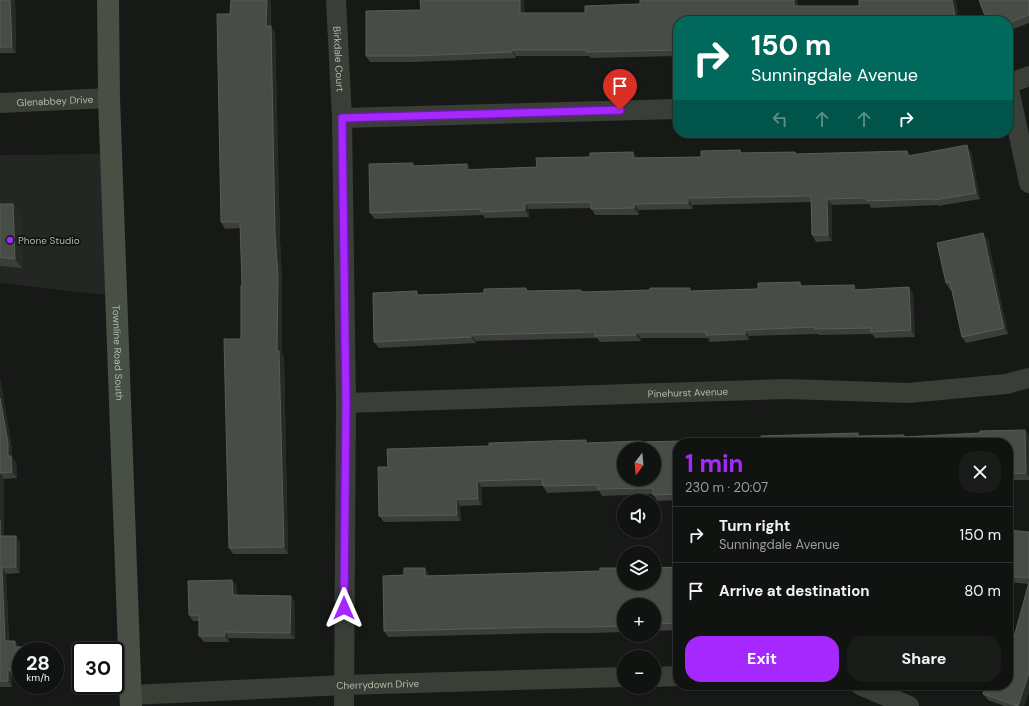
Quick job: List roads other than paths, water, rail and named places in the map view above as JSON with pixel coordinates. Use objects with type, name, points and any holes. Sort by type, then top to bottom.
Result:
[{"type":"street","name":"Townline Road South","points":[[108,0],[109,98],[131,701]]},
{"type":"street","name":"Birkdale Court","points":[[336,0],[342,118],[346,403],[344,706]]},
{"type":"street","points":[[1013,82],[1029,76]]},
{"type":"street","name":"Glenabbey Drive","points":[[0,103],[109,98]]},
{"type":"street","points":[[1013,108],[1029,183]]},
{"type":"street","points":[[342,118],[673,109]]},
{"type":"street","name":"Pinehurst Avenue","points":[[346,403],[787,389],[908,393],[1006,384],[1029,378]]},
{"type":"street","points":[[661,676],[673,676]]},
{"type":"street","name":"Cherrydown Drive","points":[[131,701],[344,685],[617,677]]},
{"type":"street","points":[[872,690],[909,706]]},
{"type":"place","name":"Phone Studio","points":[[10,240]]}]
